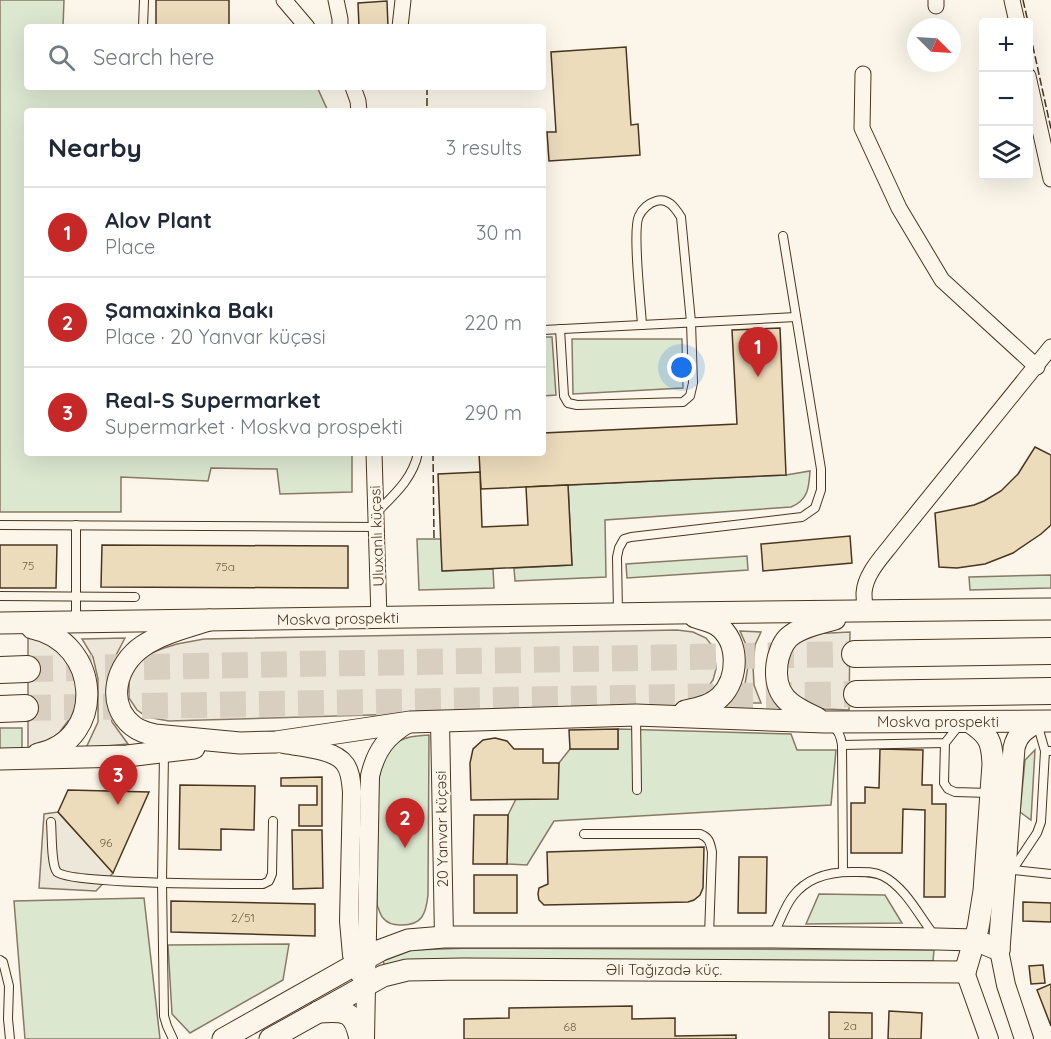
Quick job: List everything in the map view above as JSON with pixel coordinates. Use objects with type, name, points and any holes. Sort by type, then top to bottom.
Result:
[{"type":"highway","points":[[855,654],[1051,651]]},
{"type":"highway","points":[[0,670],[27,669]]},
{"type":"highway","name":"Moskva prospekti","points":[[857,694],[1051,692]]},
{"type":"highway","points":[[0,709],[25,708]]},
{"type":"main road","points":[[676,613],[1051,609]]},
{"type":"main road","points":[[825,722],[797,710],[786,701],[779,691],[776,673],[778,655],[787,638],[800,630],[865,612]]},
{"type":"main road","name":"Moskva prospekti","points":[[5,623],[676,613]]},
{"type":"main road","points":[[10,758],[128,756],[240,743],[276,742],[410,722],[661,715],[700,708],[719,698],[727,688],[733,674],[733,654],[727,635],[718,626],[705,619],[676,613]]},
{"type":"main road","points":[[208,620],[173,631],[143,646],[131,656],[120,670],[117,682],[118,702],[123,714],[133,726],[144,732],[240,743]]},
{"type":"main road","points":[[5,623],[43,630],[68,645],[86,676],[87,696],[82,718],[73,733],[60,746],[45,753],[10,758]]},
{"type":"main road","name":"Moskva prospekti","points":[[661,715],[825,722],[1044,721]]},
{"type":"main road","points":[[965,972],[975,940],[984,891],[993,764],[992,748],[988,738],[982,730],[966,721]]},
{"type":"main road","points":[[965,972],[999,950],[1009,874],[1016,741],[1018,735],[1024,730],[1044,721]]},
{"type":"main road","points":[[223,1039],[361,960],[408,940],[444,937],[937,939],[975,940],[999,950]]},
{"type":"main road","points":[[935,972],[944,964],[947,954],[946,948],[937,939]]},
{"type":"main road","name":"Əli Tağızadə küç.","points":[[270,1039],[366,985],[394,973],[419,969],[965,972]]},
{"type":"main road","points":[[323,1009],[347,1013],[354,1019],[360,1039]]},
{"type":"street","points":[[284,0],[304,24]]},
{"type":"street","points":[[336,0],[340,24]]},
{"type":"street","points":[[400,24],[403,0]]},
{"type":"street","points":[[1012,0],[1016,18]]},
{"type":"street","points":[[863,74],[862,128],[899,208],[942,280],[1036,367]]},
{"type":"street","points":[[355,90],[359,108]]},
{"type":"street","points":[[1033,95],[1051,179]]},
{"type":"street","points":[[865,612],[864,592],[874,569],[1051,347]]},
{"type":"street","name":"Uluxanlı küçəsi","points":[[374,456],[379,618]]},
{"type":"street","name":"20 Yanvar küçəsi","points":[[440,721],[444,937]]},
{"type":"street","points":[[365,1039],[366,985],[361,960],[370,776],[387,739],[410,722]]},
{"type":"street","points":[[276,742],[334,754],[349,772],[352,792],[349,921],[351,946],[361,960]]},
{"type":"street","points":[[999,950],[1006,985],[1024,1039]]},
{"type":"street","points":[[965,972],[989,1039]]},
{"type":"lane","points":[[143,24],[144,0]]},
{"type":"lane","points":[[560,329],[564,396],[568,403],[577,405],[683,402],[690,396],[693,383],[691,322],[681,217],[671,203],[660,200],[649,204],[638,218],[636,237],[642,325]]},
{"type":"lane","points":[[618,614],[617,557],[624,539],[802,518],[815,508],[821,490],[821,469],[783,236]]},
{"type":"lane","points":[[546,330],[796,317]]},
{"type":"lane","points":[[0,525],[376,520],[411,475],[417,456]]},
{"type":"lane","points":[[76,525],[76,623]]},
{"type":"lane","points":[[0,596],[135,597]]},
{"type":"lane","points":[[636,715],[638,790]]},
{"type":"lane","points":[[966,721],[945,744],[945,783],[948,789],[955,792],[991,794]]},
{"type":"lane","points":[[1009,874],[1037,833],[1041,822],[1048,751],[1044,721]]},
{"type":"lane","points":[[825,722],[836,728],[841,736],[843,872]]},
{"type":"lane","points":[[842,745],[945,744]]},
{"type":"lane","points":[[164,752],[162,882],[164,1016],[173,1039]]},
{"type":"lane","points":[[51,822],[54,866],[58,872],[66,876],[107,880],[263,884],[269,881],[272,874],[273,821]]},
{"type":"lane","points":[[584,834],[700,834],[708,838],[712,852],[709,937]]},
{"type":"lane","points":[[773,937],[792,897],[806,884],[824,875],[843,872],[873,872],[884,876],[905,895],[937,939]]},
{"type":"lane","points":[[1009,874],[1051,873]]},
{"type":"lane","points":[[0,960],[3,962],[9,986],[10,1039]]},
{"type":"green space","points":[[0,0],[64,0],[63,24],[24,24],[24,90],[318,90],[327,108],[24,108],[24,456],[352,456],[352,492],[280,494],[277,469],[211,468],[208,481],[121,477],[121,512],[0,512]]},
{"type":"green space","points":[[546,337],[552,337],[556,395],[546,396]]},
{"type":"green space","points":[[572,339],[682,339],[683,388],[573,394]]},
{"type":"green space","points":[[810,471],[804,497],[791,507],[605,520],[606,577],[515,581],[514,568],[572,565],[568,485],[786,475]]},
{"type":"green space","points":[[417,539],[441,539],[443,571],[493,569],[494,588],[419,590]]},
{"type":"green space","points":[[747,556],[748,570],[627,578],[626,564]]},
{"type":"green space","points":[[1051,575],[1051,588],[970,590],[969,577]]},
{"type":"green space","points":[[0,728],[22,728],[22,750],[0,749]]},
{"type":"green space","points":[[618,729],[791,734],[797,750],[836,750],[831,805],[554,821],[527,865],[507,864],[508,815],[516,799],[559,763],[570,749],[618,749]]},
{"type":"green space","points":[[429,735],[427,902],[422,918],[418,921],[407,925],[395,925],[383,918],[377,905],[379,777],[387,754],[394,745],[406,738]]},
{"type":"green space","points":[[1035,750],[1031,820],[1020,812],[1025,760]]},
{"type":"green space","points":[[819,894],[885,895],[902,923],[806,924]]},
{"type":"green space","points":[[144,898],[160,1039],[25,1039],[14,901]]},
{"type":"green space","points":[[289,944],[283,980],[190,1033],[172,1014],[168,945]]},
{"type":"green space","points":[[470,948],[934,950],[933,961],[470,959],[385,967],[383,961],[412,950]]},
{"type":"shaded area","points":[[677,630],[693,632],[706,638],[714,648],[716,669],[713,680],[703,694],[687,703],[673,706],[169,721],[147,717],[137,710],[129,698],[129,682],[132,672],[140,661],[149,654],[164,648],[204,639]]},
{"type":"shaded area","points":[[740,631],[761,632],[755,645],[753,666],[754,685],[761,703],[736,703],[745,684],[748,666],[747,647]]},
{"type":"shaded area","points":[[850,632],[849,710],[824,709],[798,701],[786,680],[785,669],[795,643],[810,634]]},
{"type":"shaded area","points":[[28,636],[47,639],[72,663],[78,700],[71,717],[59,733],[47,742],[28,749]]},
{"type":"shaded area","points":[[125,638],[113,661],[108,699],[112,722],[128,744],[86,748],[98,722],[98,679],[93,657],[82,639]]},
{"type":"shaded area","points":[[58,812],[113,873],[96,891],[39,888],[44,814]]},
{"type":"building","points":[[156,0],[229,0],[229,24],[156,24]]},
{"type":"building","points":[[387,1],[388,24],[359,24],[358,3]]},
{"type":"building","points":[[626,47],[631,125],[638,124],[640,155],[549,161],[547,132],[556,132],[551,52]]},
{"type":"building","points":[[780,328],[786,475],[481,489],[479,456],[546,456],[546,433],[737,424],[732,330]]},
{"type":"building","points":[[1035,447],[1051,455],[1051,525],[1013,553],[985,564],[957,568],[939,567],[935,513],[974,505],[1001,491],[1018,474]]},
{"type":"building","points":[[480,472],[482,527],[528,525],[526,487],[568,485],[572,565],[442,571],[438,474]]},
{"type":"building","points":[[850,536],[852,563],[763,571],[761,544]]},
{"type":"building","points":[[0,545],[57,545],[56,588],[0,588]]},
{"type":"building","points":[[102,545],[348,546],[348,588],[101,587]]},
{"type":"building","points":[[618,729],[618,749],[570,749],[569,730]]},
{"type":"building","points":[[495,738],[507,741],[514,749],[543,749],[543,763],[559,763],[558,799],[471,800],[470,763],[473,749],[483,740]]},
{"type":"building","points":[[880,749],[923,750],[922,785],[932,785],[932,804],[946,804],[945,897],[924,897],[925,810],[903,809],[902,853],[851,853],[851,803],[865,803],[865,787],[879,788]]},
{"type":"building","points":[[322,777],[322,826],[299,826],[299,805],[317,805],[317,786],[281,786],[281,778]]},
{"type":"building","points":[[180,785],[255,786],[254,830],[221,829],[221,850],[179,849]]},
{"type":"building","points":[[68,790],[149,792],[113,873],[58,812]]},
{"type":"building","points":[[474,815],[508,815],[507,864],[473,864]]},
{"type":"building","points":[[292,830],[322,830],[323,888],[293,889]]},
{"type":"building","points":[[704,847],[703,888],[700,895],[688,902],[544,905],[539,900],[539,888],[548,884],[547,852]]},
{"type":"building","points":[[739,857],[767,857],[766,913],[738,913]]},
{"type":"building","points":[[474,875],[517,875],[517,913],[474,913]]},
{"type":"building","points":[[171,901],[315,904],[315,936],[171,932]]},
{"type":"building","points":[[1023,902],[1051,903],[1051,922],[1023,921]]},
{"type":"building","points":[[1043,965],[1045,983],[1031,984],[1029,966]]},
{"type":"building","points":[[1051,984],[1051,1026],[1037,990]]},
{"type":"building","points":[[632,1006],[632,1019],[675,1018],[675,1036],[736,1035],[736,1039],[464,1039],[464,1019],[509,1018],[509,1008]]},
{"type":"building","points":[[889,1011],[922,1013],[921,1039],[888,1039]]},
{"type":"building","points":[[829,1012],[872,1013],[872,1039],[829,1039]]},
{"type":"tunnel","points":[[27,669],[855,654]]},
{"type":"tunnel","points":[[25,708],[857,694]]},
{"type":"fence","points":[[1023,0],[1027,18]]},
{"type":"fence","points":[[1033,47],[1051,129]]},
{"type":"fence","points":[[427,90],[427,108]]},
{"type":"fence","points":[[433,456],[434,539]]},
{"type":"place","name":"Alov Plant","points":[[758,377]]},
{"type":"place","name":"Real-S Supermarket","points":[[118,805]]},
{"type":"place","name":"Şamaxinka Bakı","points":[[405,848]]}]
